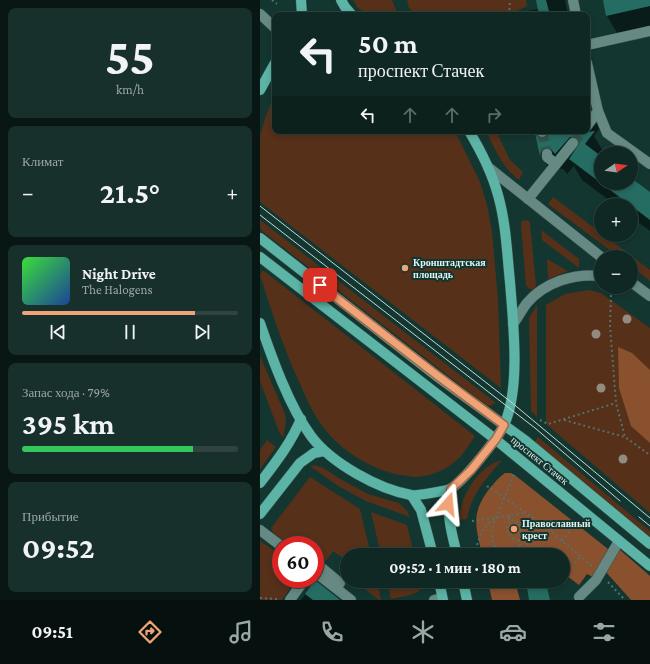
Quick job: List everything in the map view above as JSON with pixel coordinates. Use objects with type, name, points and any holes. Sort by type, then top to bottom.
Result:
[{"type":"main road","points":[[301,0],[302,12]]},
{"type":"main road","points":[[341,0],[349,12]]},
{"type":"main road","points":[[260,90],[272,68]]},
{"type":"main road","points":[[260,323],[271,354],[300,419],[311,436],[324,451],[378,485],[412,496],[451,489],[471,470],[496,439],[504,425],[511,402],[513,387],[513,324],[504,223],[498,195],[488,167],[471,134]]},
{"type":"main road","name":"проспект Стачек","points":[[260,238],[438,376],[504,425],[650,544]]},
{"type":"main road","name":"проспект Стачек","points":[[260,257],[496,439],[650,566]]},
{"type":"main road","points":[[260,483],[285,450],[300,419]]},
{"type":"main road","points":[[260,514],[300,463],[314,452],[324,451]]},
{"type":"main road","points":[[451,489],[448,504],[448,519],[455,548]]},
{"type":"main road","points":[[412,496],[421,510],[431,548]]},
{"type":"main road","points":[[439,588],[440,599]]},
{"type":"main road","points":[[464,588],[467,600]]},
{"type":"street","points":[[573,0],[575,12]]},
{"type":"street","points":[[260,14],[272,25]]},
{"type":"street","points":[[590,44],[650,31]]},
{"type":"street","points":[[591,97],[607,133],[650,164]]},
{"type":"street","points":[[590,122],[598,111]]},
{"type":"street","points":[[528,200],[573,143]]},
{"type":"street","points":[[547,154],[547,157],[556,164]]},
{"type":"street","points":[[488,167],[594,252]]},
{"type":"street","points":[[513,324],[527,303],[550,285],[564,279],[578,276],[594,276]]},
{"type":"street","points":[[638,287],[650,296]]},
{"type":"street","points":[[260,530],[272,539]]},
{"type":"street","points":[[579,597],[596,580],[619,541]]},
{"type":"street","points":[[324,570],[342,584],[347,597]]},
{"type":"street","points":[[294,599],[300,588]]},
{"type":"path","points":[[272,0],[277,4]]},
{"type":"path","points":[[510,0],[510,12]]},
{"type":"path","points":[[611,295],[610,326],[616,403],[625,437]]},
{"type":"path","points":[[540,420],[548,424],[616,403]]},
{"type":"path","points":[[563,419],[625,437],[650,455]]},
{"type":"path","points":[[497,548],[492,537],[493,525],[515,472]]},
{"type":"path","points":[[486,486],[542,524],[600,573],[625,600]]},
{"type":"path","points":[[472,521],[526,512]]},
{"type":"path","points":[[508,515],[512,520],[520,524],[522,533],[518,541],[520,548]]},
{"type":"path","points":[[508,515],[510,521],[506,530],[511,538],[518,541]]},
{"type":"path","points":[[477,545],[484,529],[496,517]]},
{"type":"path","points":[[562,541],[577,522]]},
{"type":"path","points":[[528,548],[528,538],[533,530],[542,524]]},
{"type":"path","points":[[575,563],[581,556]]},
{"type":"path","points":[[260,598],[279,600]]},
{"type":"shaded area","points":[[353,0],[392,0],[397,12],[363,12],[357,7]]},
{"type":"shaded area","points":[[407,0],[526,0],[527,6],[517,12],[412,12],[409,8]]},
{"type":"shaded area","points":[[272,101],[272,134],[456,134],[480,182],[487,205],[492,231],[498,299],[501,388],[260,202],[260,135]]},
{"type":"shaded area","points":[[488,134],[497,134],[510,160],[523,172],[519,180],[508,170]]},
{"type":"shaded area","points":[[553,197],[594,228],[594,238],[548,204]]},
{"type":"shaded area","points":[[260,220],[496,403],[490,406],[486,405],[262,231],[260,228]]},
{"type":"shaded area","points":[[524,220],[529,221],[530,223],[536,285],[535,289],[533,290],[528,288],[526,285],[521,226],[521,222]]},
{"type":"shaded area","points":[[541,230],[579,259],[579,268],[542,240]]},
{"type":"shaded area","points":[[599,242],[613,242],[624,250],[610,250]]},
{"type":"shaded area","points":[[547,259],[568,271],[548,279]]},
{"type":"shaded area","points":[[638,261],[650,270],[650,281],[638,272]]},
{"type":"shaded area","points":[[262,271],[264,271],[475,436],[461,456],[446,468],[434,474],[421,477],[411,477],[390,473],[371,465],[343,448],[335,441],[324,428],[306,399],[269,303],[260,275]]},
{"type":"shaded area","points":[[589,290],[594,291],[594,294],[602,294],[650,328],[650,513],[546,424],[546,305],[565,294]]},
{"type":"shaded area","points":[[537,305],[537,417],[531,411],[529,318]]},
{"type":"shaded area","points":[[618,347],[632,353],[650,370],[650,443],[631,426],[619,388]]},
{"type":"shaded area","points":[[260,356],[285,414],[286,422],[283,438],[279,432],[260,381]]},
{"type":"shaded area","points":[[538,437],[650,531],[650,538],[535,442]]},
{"type":"shaded area","points":[[267,440],[276,447],[260,469],[260,450]]},
{"type":"shaded area","points":[[502,460],[480,487],[472,502],[467,519],[459,520],[463,502],[472,484],[485,469],[493,463]]},
{"type":"shaded area","points":[[314,465],[323,468],[368,494],[399,503],[407,511],[410,517],[366,501],[338,486],[310,466]]},
{"type":"shaded area","points":[[505,473],[511,473],[516,476],[608,549],[593,577],[587,574],[579,585],[570,578],[570,548],[481,548],[476,520],[479,505],[490,488]]},
{"type":"shaded area","points":[[310,477],[360,509],[369,548],[340,548],[340,556],[333,551],[326,561],[324,559],[324,536],[277,536],[273,533],[271,528]]},
{"type":"shaded area","points":[[371,512],[407,525],[412,548],[379,548]]},
{"type":"shaded area","points":[[260,541],[272,549],[272,588],[290,588],[282,600],[260,600]]},
{"type":"shaded area","points":[[619,549],[650,576],[650,600],[631,600],[605,571]]},
{"type":"shaded area","points":[[363,588],[378,588],[381,600]]},
{"type":"shaded area","points":[[389,588],[422,588],[421,590],[407,596],[391,599]]},
{"type":"shaded area","points":[[489,588],[517,588],[520,600],[492,600]]},
{"type":"building","points":[[536,0],[546,0],[549,12],[538,12]]},
{"type":"building","points":[[603,0],[650,0],[650,6],[606,16]]},
{"type":"building","points":[[595,131],[585,144],[594,151],[594,178],[569,159],[579,144],[579,140],[577,138],[570,137],[555,154],[550,148],[544,148],[541,151],[540,156],[535,134],[542,138],[547,136],[547,134],[590,134],[590,132]]},
{"type":"building","points":[[638,183],[650,192],[650,220],[638,211],[638,198],[621,198],[610,190],[638,190]]},
{"type":"building","points":[[324,587],[340,600],[313,600],[305,594],[309,588]]},
{"type":"building","points":[[527,588],[547,588],[550,600],[529,600]]},
{"type":"tunnel","points":[[542,134],[547,154]]},
{"type":"tunnel","points":[[573,143],[580,134]]},
{"type":"tram line","points":[[260,206],[511,402],[650,518]]},
{"type":"tram line","points":[[260,215],[535,428],[620,501]]},
{"type":"tram line","points":[[639,517],[650,526]]},
{"type":"place","name":"Кронштадтская площадь","points":[[405,268]]},
{"type":"place","name":"Православный крест","points":[[514,529]]},
{"type":"route","points":[[320,285],[504,425],[496,439],[471,470],[451,489],[448,504]]}]
